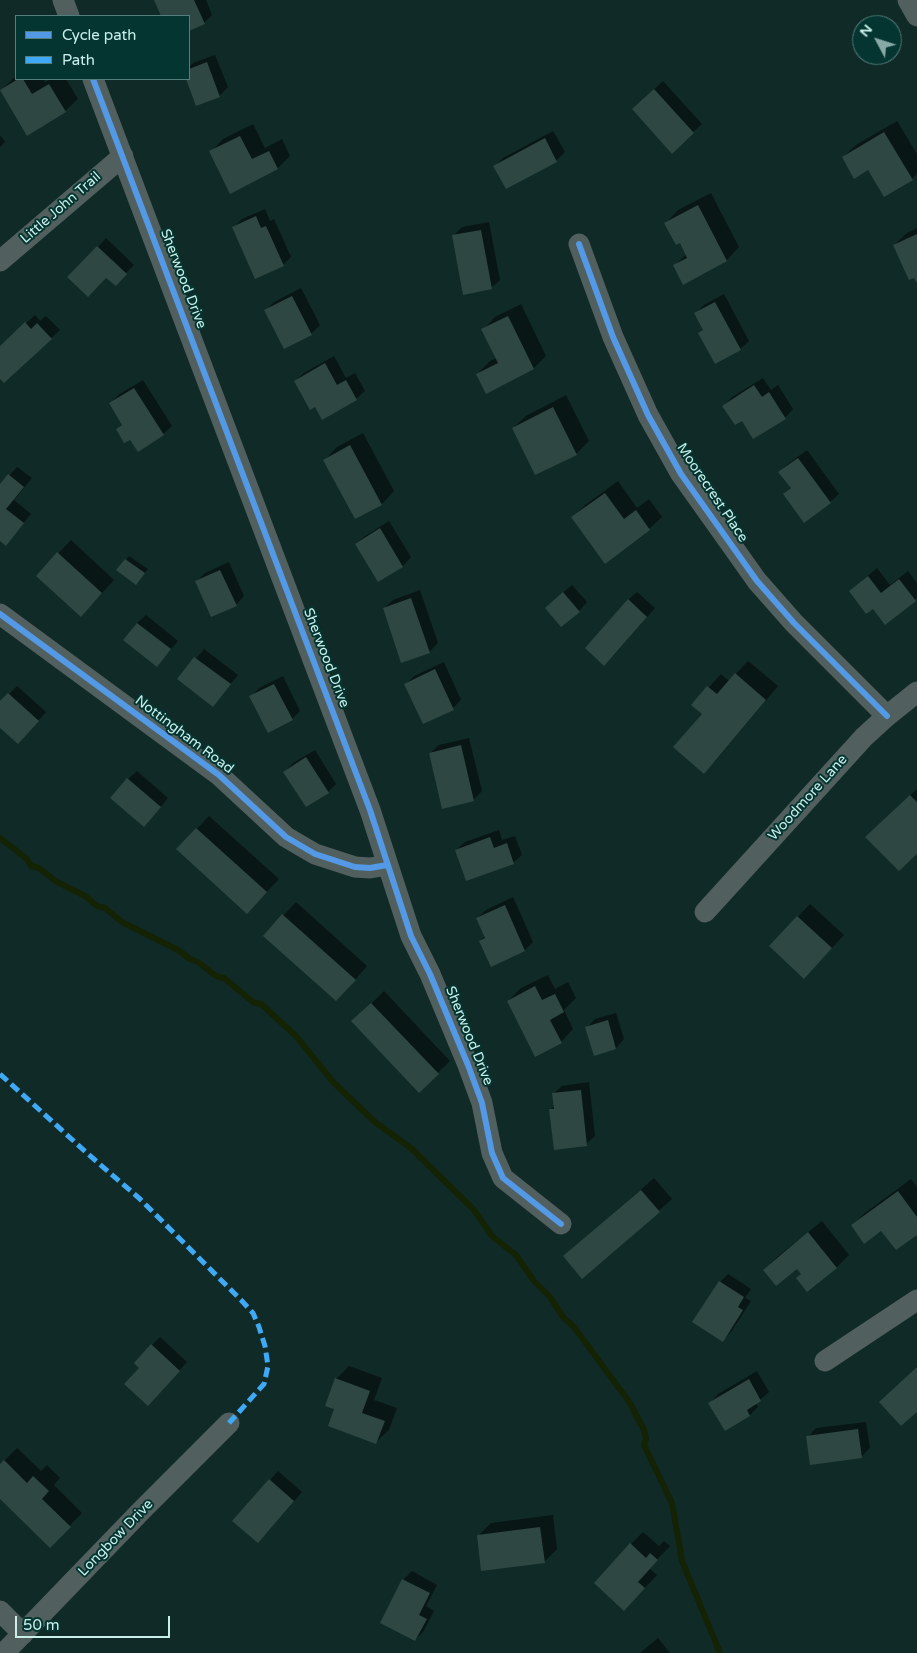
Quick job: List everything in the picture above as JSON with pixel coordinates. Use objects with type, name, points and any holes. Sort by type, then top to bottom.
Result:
[{"type":"street","points":[[63,0],[69,15]]},
{"type":"street","points":[[908,0],[917,16]]},
{"type":"street","name":"Sherwood Drive","points":[[93,80],[370,810],[411,936],[430,974],[468,1065],[482,1103],[492,1153],[503,1178],[562,1224]]},
{"type":"street","name":"Little John Trail","points":[[0,261],[123,156]]},
{"type":"street","name":"Moorecrest Place","points":[[579,244],[613,337],[648,415],[681,474],[757,581],[794,623],[887,716]]},
{"type":"street","name":"Nottingham Road","points":[[0,614],[219,775],[286,837],[315,854],[355,867],[370,868],[387,865]]},
{"type":"street","name":"Woodmore Lane","points":[[705,912],[792,814],[864,737],[917,692]]},
{"type":"street","points":[[825,1362],[917,1300]]},
{"type":"street","name":"Longbow Drive","points":[[4,1653],[229,1423]]},
{"type":"street","points":[[0,1611],[24,1634]]},
{"type":"building","points":[[154,0],[194,0],[205,24],[190,31],[190,15],[161,15]]},
{"type":"building","points":[[207,62],[220,97],[196,106],[186,80],[190,80],[190,69]]},
{"type":"building","points":[[16,80],[24,80],[32,94],[49,84],[66,112],[27,136],[0,90]]},
{"type":"building","points":[[654,89],[694,133],[672,154],[632,109]]},
{"type":"building","points":[[884,132],[913,180],[884,197],[868,170],[854,179],[842,157]]},
{"type":"building","points":[[240,136],[252,159],[269,151],[278,169],[230,194],[209,151]]},
{"type":"building","points":[[545,138],[557,162],[506,189],[493,166]]},
{"type":"building","points":[[698,205],[727,261],[683,285],[673,265],[687,258],[680,243],[676,245],[664,223]]},
{"type":"building","points":[[256,216],[261,228],[266,226],[284,266],[255,279],[232,227]]},
{"type":"building","points":[[481,230],[492,289],[463,295],[452,235]]},
{"type":"building","points":[[917,234],[917,283],[914,278],[909,280],[893,245]]},
{"type":"building","points":[[97,246],[127,274],[116,286],[106,278],[88,297],[67,277]]},
{"type":"building","points":[[292,296],[312,335],[284,349],[264,310]]},
{"type":"building","points":[[715,302],[741,350],[715,364],[698,333],[703,330],[694,313]]},
{"type":"building","points":[[508,316],[534,369],[486,394],[476,374],[498,363],[481,329]]},
{"type":"building","points":[[25,322],[31,329],[37,323],[52,339],[4,383],[0,379],[0,346]]},
{"type":"building","points":[[325,363],[337,385],[346,380],[357,400],[322,420],[315,407],[310,410],[294,381]]},
{"type":"building","points":[[754,385],[762,397],[769,392],[786,419],[753,439],[742,421],[735,425],[722,406]]},
{"type":"building","points":[[134,388],[164,435],[138,452],[130,440],[124,443],[116,429],[122,425],[109,403]]},
{"type":"building","points":[[553,407],[577,455],[535,475],[512,428]]},
{"type":"building","points":[[350,445],[382,505],[355,519],[323,460]]},
{"type":"building","points":[[798,458],[831,503],[804,523],[783,494],[791,488],[778,472]]},
{"type":"building","points":[[8,474],[24,487],[6,509],[24,523],[6,546],[0,541],[0,484]]},
{"type":"building","points":[[605,493],[624,519],[636,510],[650,530],[605,564],[571,517]]},
{"type":"building","points":[[380,528],[403,567],[378,582],[355,544]]},
{"type":"building","points":[[57,552],[102,593],[81,617],[36,576]]},
{"type":"building","points":[[125,559],[145,573],[136,585],[116,570]]},
{"type":"building","points":[[220,570],[237,606],[211,617],[195,581]]},
{"type":"building","points":[[868,576],[881,593],[899,579],[916,601],[885,625],[873,609],[866,614],[849,591]]},
{"type":"building","points":[[563,592],[580,612],[561,627],[545,608]]},
{"type":"building","points":[[411,598],[430,653],[401,663],[383,608]]},
{"type":"building","points":[[628,599],[647,617],[604,666],[585,648]]},
{"type":"building","points":[[137,623],[171,649],[157,667],[123,640]]},
{"type":"building","points":[[194,657],[231,684],[213,707],[177,679]]},
{"type":"building","points":[[435,669],[454,710],[423,724],[404,684]]},
{"type":"building","points":[[735,673],[766,700],[704,774],[673,747],[702,714],[691,705],[707,686],[717,694]]},
{"type":"building","points":[[274,684],[293,720],[268,733],[249,696]]},
{"type":"building","points":[[8,693],[39,721],[18,744],[0,728],[0,701]]},
{"type":"building","points":[[461,745],[474,801],[442,809],[429,753]]},
{"type":"building","points":[[306,757],[329,793],[306,807],[283,772]]},
{"type":"building","points":[[127,778],[161,807],[144,827],[110,798]]},
{"type":"building","points":[[910,795],[917,802],[917,854],[899,871],[865,837]]},
{"type":"building","points":[[196,828],[267,892],[247,914],[176,849]]},
{"type":"building","points":[[490,837],[494,848],[507,843],[514,864],[466,881],[455,850]]},
{"type":"building","points":[[505,905],[525,951],[491,967],[479,941],[485,938],[476,918]]},
{"type":"building","points":[[282,914],[356,980],[336,1001],[263,936]]},
{"type":"building","points":[[797,916],[832,948],[804,979],[769,946]]},
{"type":"building","points":[[535,986],[542,1000],[555,994],[564,1012],[550,1020],[562,1043],[535,1057],[507,1001]]},
{"type":"building","points":[[371,1003],[439,1074],[419,1093],[351,1021]]},
{"type":"building","points":[[608,1020],[616,1049],[594,1056],[585,1027]]},
{"type":"building","points":[[581,1090],[587,1146],[554,1150],[549,1109],[554,1109],[552,1093]]},
{"type":"building","points":[[641,1190],[660,1212],[582,1279],[563,1256]]},
{"type":"building","points":[[898,1191],[917,1217],[917,1235],[896,1250],[881,1231],[864,1244],[851,1225]]},
{"type":"building","points":[[808,1232],[837,1268],[807,1292],[796,1278],[801,1274],[797,1269],[776,1286],[763,1270]]},
{"type":"building","points":[[719,1281],[744,1297],[738,1307],[743,1310],[723,1342],[692,1322]]},
{"type":"building","points":[[151,1344],[180,1371],[148,1406],[124,1384],[139,1368],[134,1363]]},
{"type":"building","points":[[917,1367],[917,1412],[901,1426],[879,1402]]},
{"type":"building","points":[[335,1378],[370,1391],[362,1413],[385,1421],[376,1444],[328,1426],[334,1409],[325,1406]]},
{"type":"building","points":[[749,1379],[761,1401],[747,1410],[750,1416],[725,1431],[708,1403]]},
{"type":"building","points":[[858,1429],[862,1458],[810,1465],[806,1436]]},
{"type":"building","points":[[4,1460],[27,1483],[33,1476],[49,1491],[42,1499],[71,1527],[50,1548],[0,1499],[0,1464]]},
{"type":"building","points":[[269,1479],[294,1501],[258,1543],[232,1521]]},
{"type":"building","points":[[540,1527],[545,1563],[481,1571],[477,1535]]},
{"type":"building","points":[[630,1543],[646,1558],[650,1553],[658,1560],[638,1582],[645,1588],[624,1611],[594,1583]]},
{"type":"building","points":[[402,1579],[430,1593],[419,1615],[427,1619],[415,1641],[380,1623]]},
{"type":"waterway","points":[[0,838],[27,859],[31,866],[39,868],[57,882],[85,896],[97,906],[105,908],[122,922],[178,950],[216,976],[224,978],[253,1002],[261,1004],[295,1035],[334,1083],[375,1122],[412,1149],[474,1210],[492,1236],[516,1255],[534,1281],[550,1297],[563,1317],[574,1327],[630,1403],[644,1430],[646,1439],[644,1445],[672,1503],[682,1561],[720,1653]]},
{"type":"marked path","points":[[0,1074],[140,1199],[253,1313],[265,1346],[268,1366],[264,1384],[229,1423]]},
{"type":"cycle path","points":[[93,80],[370,810],[411,936],[430,974],[468,1065],[482,1103],[492,1153],[503,1178],[561,1224]]},
{"type":"cycle path","points":[[579,244],[613,337],[648,415],[681,474],[757,581],[794,623],[887,716]]},
{"type":"cycle path","points":[[0,614],[219,775],[286,837],[315,854],[355,867],[370,868],[387,865]]}]
